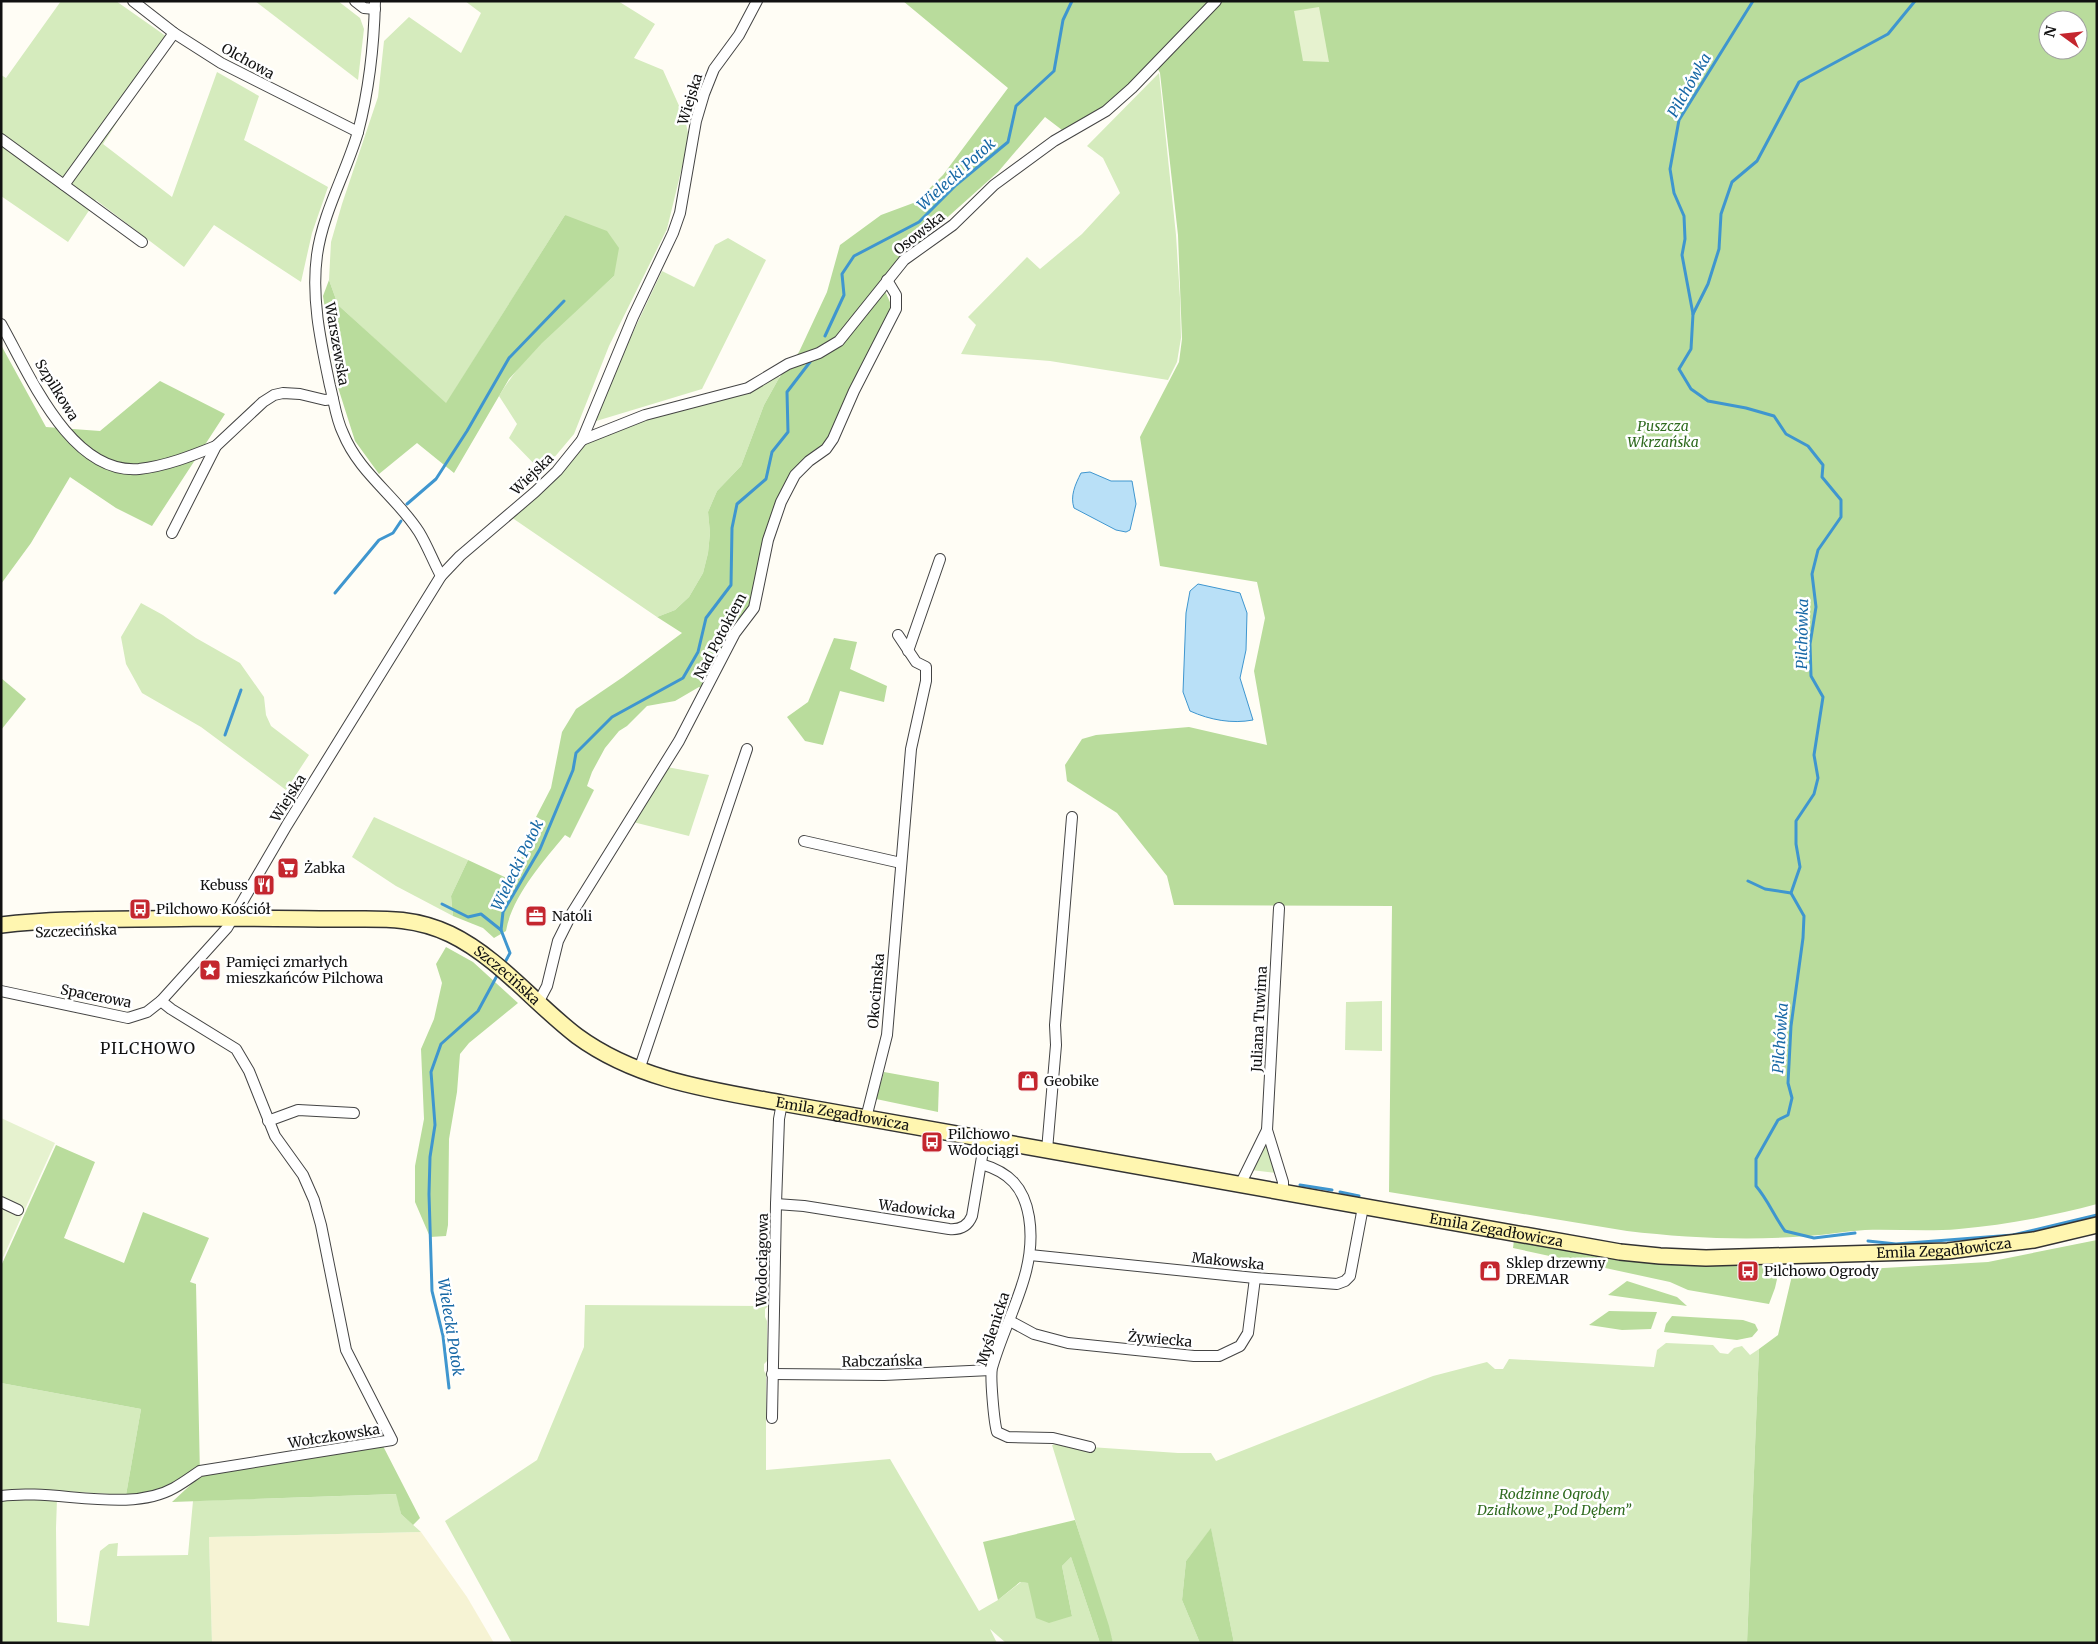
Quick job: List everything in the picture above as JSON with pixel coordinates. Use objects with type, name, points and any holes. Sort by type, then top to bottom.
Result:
[{"type":"main road","name":"Szczecińska","points":[[1,925],[62,921],[294,924],[330,919],[385,918],[413,922],[450,934],[484,956],[538,1003],[593,1046],[640,1070],[667,1080]]},
{"type":"main road","name":"Szczecińska","points":[[1,935],[230,923]]},
{"type":"main road","name":"Emila Zegadłowicza","points":[[667,1080],[708,1090],[1600,1249],[1640,1254],[1689,1257],[1763,1257],[1969,1249],[2034,1240],[2097,1225]]},
{"type":"street","name":"Olchowa","points":[[133,1],[174,33],[220,63],[358,132]]},
{"type":"street","points":[[355,1],[364,8],[375,5]]},
{"type":"street","name":"Wiejska","points":[[230,923],[441,576],[460,556],[557,471],[582,440],[633,317],[676,226],[682,204],[696,120],[704,94],[714,69],[739,35],[757,1]]},
{"type":"street","name":"Osowska","points":[[582,440],[645,415],[748,388],[788,364],[819,353],[839,341],[886,280],[904,260],[953,225],[994,185],[1054,141],[1106,111],[1132,88],[1216,1]]},
{"type":"street","name":"Warszewska","points":[[375,5],[370,70],[358,132],[324,229],[318,255],[315,305],[333,399],[342,431],[350,450],[361,466],[418,531],[441,576]]},
{"type":"street","points":[[64,186],[174,33]]},
{"type":"street","points":[[1,139],[142,242]]},
{"type":"street","name":"Nad Potokiem","points":[[538,1003],[547,986],[558,941],[572,913],[679,741],[735,633],[754,608],[768,540],[781,502],[795,475],[809,461],[826,449],[834,439],[854,391],[896,309],[896,295],[886,280]]},
{"type":"street","name":"Szpilkowa","points":[[1,324],[54,418],[78,446],[92,456],[111,465],[137,469],[176,462],[216,446]]},
{"type":"street","name":"Szpilkowa","points":[[172,533],[216,446],[263,402],[274,395],[300,394],[325,400],[333,399]]},
{"type":"street","points":[[908,651],[940,559]]},
{"type":"street","name":"Okocimska","points":[[866,1118],[887,1035],[911,749],[926,681],[926,667],[916,662],[898,635]]},
{"type":"street","points":[[640,1070],[747,749]]},
{"type":"street","points":[[1047,1150],[1072,817]]},
{"type":"street","points":[[804,841],[901,863]]},
{"type":"street","name":"Juliana Tuwima","points":[[1278,908],[1267,1130],[1283,1182],[1284,1193]]},
{"type":"street","name":"Spacerowa","points":[[1,991],[128,1018],[147,1012],[161,1001],[230,923]]},
{"type":"street","name":"Wołczkowska","points":[[1,1496],[26,1494],[136,1500],[173,1489],[200,1471],[392,1440],[346,1350],[331,1269],[314,1200],[303,1175],[275,1136],[250,1072],[236,1049],[161,1001]]},
{"type":"street","name":"Wodociągowa","points":[[772,1418],[776,1204],[779,1119],[782,1103]]},
{"type":"street","points":[[268,1121],[298,1110],[354,1113]]},
{"type":"street","name":"Juliana Tuwima","points":[[1240,1185],[1267,1130]]},
{"type":"street","name":"Wadowicka","points":[[776,1204],[804,1206],[957,1229],[965,1226],[970,1221],[985,1139]]},
{"type":"street","name":"Myślenicka","points":[[981,1164],[1002,1174],[1021,1190],[1030,1221],[1030,1255],[1010,1321],[992,1370],[996,1429],[999,1435],[1015,1438],[1054,1438],[1090,1447]]},
{"type":"street","points":[[1,1202],[18,1210]]},
{"type":"street","name":"Makowska","points":[[1030,1255],[1255,1278],[1337,1284],[1345,1281],[1350,1276],[1364,1207]]},
{"type":"street","name":"Żywiecka","points":[[1010,1321],[1034,1334],[1068,1343],[1194,1356],[1218,1356],[1240,1346],[1248,1333],[1255,1278]]},
{"type":"street","name":"Rabczańska","points":[[772,1374],[884,1375],[992,1370]]},
{"type":"shaded area","points":[[421,1532],[467,1597],[494,1643],[212,1643],[209,1537]]},
{"type":"green space","points":[[61,1],[116,1],[170,39],[103,144],[172,197],[217,72],[259,96],[244,140],[328,187],[312,233],[301,282],[214,225],[184,267],[96,200],[68,242],[1,196],[1,75],[6,78]]},
{"type":"green space","points":[[255,1],[338,1],[360,18],[364,29],[358,80]]},
{"type":"green space","points":[[465,1],[618,1],[655,24],[634,58],[663,70],[685,119],[689,138],[667,229],[609,346],[574,434],[542,472],[509,438],[517,424],[499,396],[510,379],[537,347],[614,276],[565,215],[446,404],[338,305],[329,280],[331,242],[378,97],[384,41],[409,17],[461,53],[481,13]]},
{"type":"green space","name":"Puszcza Wkrzańska","points":[[903,1],[2097,1],[2097,1204],[2029,1220],[1959,1229],[1865,1230],[1785,1238],[1740,1238],[1695,1237],[1627,1231],[1389,1192],[1392,906],[1174,905],[1167,876],[1117,813],[1067,781],[1065,765],[1082,739],[1096,735],[1189,727],[1267,745],[1254,671],[1265,618],[1257,582],[1160,566],[1140,437],[1179,362],[1182,339],[1178,235],[1160,73],[1154,61],[1110,103],[1062,130],[1045,117],[998,172],[901,259],[881,282],[893,309],[828,441],[790,477],[754,599],[703,689],[699,687],[675,701],[647,706],[627,726],[619,731],[605,748],[587,786],[594,790],[570,838],[565,835],[530,880],[515,905],[506,931],[494,938],[483,928],[453,916],[451,896],[468,860],[511,880],[525,850],[544,821],[536,817],[551,788],[562,732],[576,709],[682,633],[657,617],[675,610],[689,597],[703,573],[710,533],[708,512],[717,491],[741,466],[764,405],[779,378],[799,352],[827,292],[840,245],[881,215],[916,202],[943,175],[1008,88]]},
{"type":"green space","points":[[1319,7],[1329,62],[1303,61],[1294,11]]},
{"type":"green space","points":[[1159,73],[1176,235],[1180,298],[1181,338],[1177,362],[1168,380],[1050,361],[961,354],[976,325],[968,317],[1027,257],[1040,269],[1082,234],[1120,193],[1103,158],[1087,146]]},
{"type":"green space","points":[[565,215],[607,231],[619,248],[614,276],[542,343],[509,379],[454,473],[417,443],[379,474],[355,441],[336,381],[323,296],[329,280],[338,305],[446,403]]},
{"type":"green space","points":[[728,238],[766,260],[702,389],[593,422],[609,383],[662,271],[694,287],[715,245]]},
{"type":"green space","points":[[1,345],[46,427],[100,431],[160,381],[225,414],[152,526],[116,508],[70,477],[31,543],[1,584]]},
{"type":"green space","points":[[777,371],[779,378],[764,405],[741,466],[717,491],[708,512],[710,533],[703,573],[689,597],[675,610],[657,617],[508,515],[582,440],[733,393]]},
{"type":"green space","points":[[141,603],[240,663],[264,697],[266,715],[271,726],[309,755],[286,790],[201,727],[142,693],[126,664],[121,637]]},
{"type":"green space","points":[[834,638],[857,642],[850,669],[887,686],[884,702],[840,691],[823,745],[805,741],[787,717],[808,702]]},
{"type":"green space","points":[[1,678],[26,699],[1,730]]},
{"type":"green space","points":[[667,767],[709,775],[689,836],[633,822]]},
{"type":"green space","points":[[374,817],[468,860],[451,896],[453,916],[396,886],[352,857]]},
{"type":"green space","points":[[446,947],[473,962],[518,1003],[469,1043],[460,1054],[457,1092],[449,1139],[448,1225],[446,1236],[430,1237],[415,1202],[415,1166],[424,1119],[421,1049],[434,1019],[442,983],[436,964]]},
{"type":"green space","points":[[1382,1001],[1382,1051],[1345,1050],[1346,1002]]},
{"type":"green space","points":[[884,1072],[939,1082],[938,1112],[876,1099]]},
{"type":"green space","points":[[1,1118],[55,1143],[1,1262]]},
{"type":"green space","points":[[1266,1143],[1276,1173],[1251,1170]]},
{"type":"green space","points":[[56,1145],[95,1162],[64,1238],[124,1263],[143,1212],[209,1238],[190,1282],[196,1284],[200,1476],[383,1446],[420,1518],[413,1525],[401,1514],[396,1494],[172,1502],[199,1477],[157,1491],[126,1495],[141,1409],[1,1383],[1,1266]]},
{"type":"green space","points":[[1514,1240],[1678,1263],[1780,1266],[1769,1304],[1688,1290],[1670,1282],[1513,1248]]},
{"type":"green space","points":[[2097,1240],[2097,1643],[1747,1643],[1759,1349],[1778,1335],[1794,1267],[1849,1270],[1988,1262]]},
{"type":"green space","points":[[1627,1281],[1677,1297],[1687,1306],[1608,1295]]},
{"type":"green space","points":[[585,1305],[768,1306],[765,1309],[767,1321],[767,1361],[764,1364],[766,1374],[766,1470],[890,1459],[979,1611],[998,1600],[1021,1582],[1028,1583],[1072,1616],[1062,1566],[1071,1557],[1100,1643],[1006,1643],[990,1629],[997,1643],[512,1643],[445,1521],[537,1460],[584,1347]]},
{"type":"green space","points":[[1609,1311],[1657,1312],[1651,1329],[1622,1330],[1589,1325]]},
{"type":"green space","points":[[1672,1316],[1743,1320],[1755,1324],[1758,1330],[1752,1337],[1737,1340],[1664,1332],[1666,1324]]},
{"type":"green space","name":"Rodzinne Ogrody Działkowe „Pod Dębem”","points":[[1666,1343],[1713,1345],[1720,1353],[1728,1354],[1734,1348],[1742,1346],[1750,1355],[1759,1349],[1747,1643],[1234,1643],[1211,1529],[1186,1561],[1182,1600],[1200,1643],[1113,1643],[1052,1445],[1071,1442],[1090,1447],[1178,1453],[1211,1453],[1216,1461],[1433,1376],[1487,1362],[1495,1369],[1503,1369],[1509,1359],[1654,1367],[1657,1350]]},
{"type":"green space","points":[[1,1383],[141,1409],[126,1495],[27,1489],[1,1492]]},
{"type":"green space","points":[[397,1494],[401,1514],[421,1532],[209,1537],[212,1643],[1,1643],[1,1501],[22,1498],[57,1499],[57,1622],[89,1626],[100,1551],[109,1544],[118,1543],[117,1556],[188,1555],[193,1501]]},
{"type":"green space","points":[[1075,1520],[1113,1643],[1100,1643],[1071,1557],[1062,1566],[1072,1616],[1049,1623],[1036,1618],[1028,1583],[1020,1582],[998,1600],[983,1542]]},
{"type":"green space","points":[[1211,1528],[1234,1643],[1200,1643],[1182,1600],[1186,1561]]},
{"type":"water","points":[[1090,472],[1111,481],[1132,481],[1136,504],[1130,530],[1126,532],[1116,530],[1074,508],[1073,495],[1081,473]]},
{"type":"water","points":[[1198,584],[1240,593],[1247,613],[1246,650],[1240,678],[1253,720],[1237,722],[1221,720],[1205,717],[1190,711],[1183,692],[1186,613],[1190,591]]},
{"type":"waterway","name":"Wielecki Potok","points":[[825,336],[844,295],[842,274],[854,256],[919,222],[956,185],[1008,142],[1016,106],[1054,71],[1063,20],[1072,1]]},
{"type":"waterway","name":"Pilchówka","points":[[1753,1],[1679,120],[1670,169],[1674,193],[1684,216],[1685,239],[1682,255],[1693,314],[1691,349],[1679,369],[1691,389],[1708,401],[1746,408],[1774,416],[1786,434],[1808,446],[1823,465],[1822,477],[1841,500],[1841,517],[1818,550],[1812,574],[1816,607],[1810,644],[1811,676],[1823,697],[1814,755],[1818,778],[1814,794],[1796,821],[1796,844],[1800,867],[1791,893],[1804,916],[1803,938],[1791,1026],[1788,1083],[1792,1098],[1788,1115],[1778,1120],[1756,1159],[1756,1186],[1785,1231],[1814,1238],[1855,1233]]},
{"type":"waterway","points":[[1693,314],[1708,284],[1719,249],[1721,214],[1732,182],[1757,161],[1799,82],[1888,34],[1915,1]]},
{"type":"waterway","points":[[407,504],[436,479],[467,431],[509,358],[564,301]]},
{"type":"waterway","name":"Wielecki Potok","points":[[504,964],[510,953],[501,930],[503,912],[540,849],[573,770],[576,753],[612,717],[683,678],[698,652],[706,618],[731,585],[732,528],[737,504],[766,479],[772,452],[788,432],[787,392],[810,362]]},
{"type":"waterway","points":[[335,593],[379,540],[393,533],[401,521]]},
{"type":"waterway","points":[[225,735],[241,690]]},
{"type":"waterway","points":[[1748,881],[1765,889],[1791,893]]},
{"type":"waterway","points":[[442,904],[468,917],[481,914],[501,930]]},
{"type":"waterway","name":"Wielecki Potok","points":[[449,1388],[443,1336],[432,1291],[429,1194],[430,1157],[435,1125],[431,1072],[441,1044],[478,1011],[499,972]]},
{"type":"waterway","points":[[1300,1185],[1332,1190]]},
{"type":"waterway","points":[[1340,1192],[1359,1196]]},
{"type":"waterway","points":[[1868,1241],[1896,1244],[2013,1235],[2097,1215]]},
{"type":"place","name":"Żabka","points":[[288,868]]},
{"type":"place","name":"Kebuss","points":[[264,885]]},
{"type":"place","name":"Pilchowo Kościół","points":[[140,909]]},
{"type":"place","name":"Natoli","points":[[536,916]]},
{"type":"place","name":"Pamięci zmarłych mieszkańców Pilchowa","points":[[210,970]]},
{"type":"place","name":"Geobike","points":[[1028,1081]]},
{"type":"place","name":"Pilchowo Wodociągi","points":[[932,1142]]},
{"type":"place","name":"Sklep drzewny DREMAR","points":[[1490,1271]]},
{"type":"place","name":"Pilchowo Ogrody","points":[[1748,1271]]},
{"type":"district","name":"PILCHOWO","points":[[148,1048]]}]
